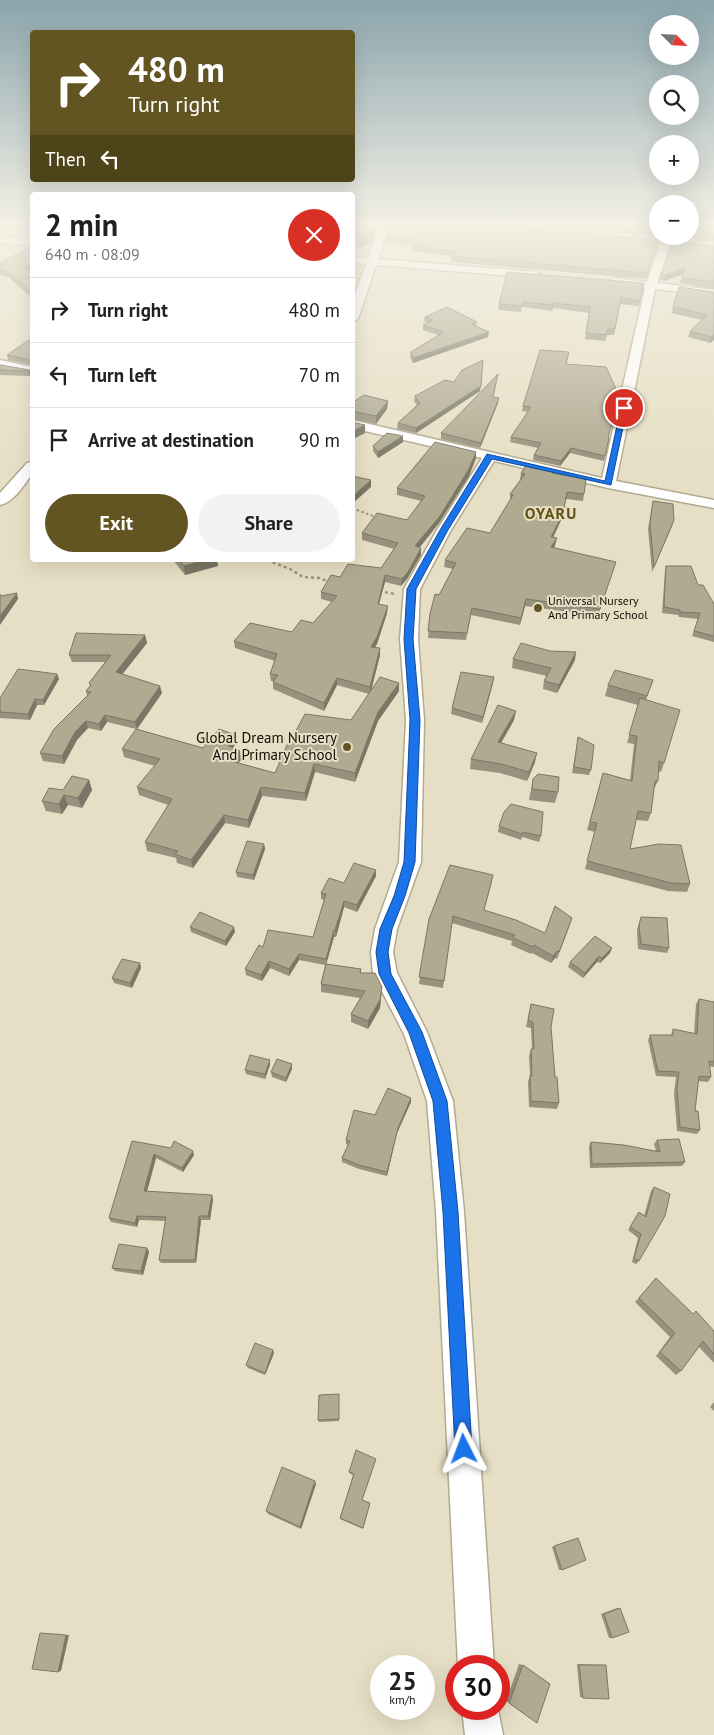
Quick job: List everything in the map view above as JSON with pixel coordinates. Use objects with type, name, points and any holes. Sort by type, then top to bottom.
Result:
[{"type":"street","points":[[608,484],[646,305]]},
{"type":"street","points":[[0,364],[30,370]]},
{"type":"street","points":[[355,425],[608,484],[714,504]]},
{"type":"street","points":[[475,1655],[450,1212],[440,1101],[416,1032],[385,974],[382,952],[386,929],[400,896],[410,862],[415,720],[409,639],[412,589],[444,530],[490,456]]},
{"type":"street","points":[[0,501],[30,468]]},
{"type":"street","points":[[482,1720],[484,1735]]},
{"type":"path","points":[[355,509],[381,519]]},
{"type":"path","points":[[270,562],[290,569],[303,577],[320,578],[334,584]]},
{"type":"path","points":[[372,590],[411,597]]},
{"type":"building","points":[[572,305],[620,305],[615,329],[608,329],[606,335],[586,333],[590,307]]},
{"type":"building","points":[[674,305],[714,305],[714,335],[711,337],[690,331],[707,315],[673,307]]},
{"type":"building","points":[[447,307],[477,322],[471,324],[489,332],[413,358],[411,352],[444,332],[423,325],[433,320],[425,317]]},
{"type":"building","points":[[30,339],[30,360],[7,355]]},
{"type":"building","points":[[540,350],[569,352],[566,364],[606,367],[618,393],[608,414],[614,415],[605,456],[571,448],[561,461],[534,455],[541,443],[511,437],[531,407],[523,406]]},
{"type":"building","points":[[483,360],[481,386],[416,428],[398,423],[420,403],[415,396],[445,380],[454,382],[462,370]]},
{"type":"building","points":[[0,365],[30,370],[0,370]]},
{"type":"building","points":[[498,374],[493,397],[499,398],[481,443],[441,433]]},
{"type":"building","points":[[364,395],[388,401],[376,416],[355,412],[355,401]]},
{"type":"building","points":[[355,423],[365,425],[355,430]]},
{"type":"building","points":[[387,433],[403,436],[378,452],[373,446]]},
{"type":"building","points":[[435,442],[476,452],[469,469],[440,516],[415,546],[421,548],[408,572],[402,579],[385,575],[378,604],[388,606],[377,637],[371,647],[380,648],[370,687],[337,678],[324,703],[273,682],[278,675],[270,674],[277,654],[234,641],[250,623],[292,632],[301,620],[313,623],[337,596],[321,592],[331,575],[340,577],[348,564],[381,568],[398,543],[362,533],[377,513],[407,520],[425,496],[397,488]]},
{"type":"building","points":[[527,464],[554,470],[552,473],[586,479],[584,494],[567,492],[563,514],[551,537],[557,538],[551,547],[616,562],[600,609],[526,599],[521,618],[472,608],[467,633],[428,631],[435,594],[439,595],[456,563],[445,560],[467,528],[490,533],[513,495],[510,494],[525,474],[521,473]]},
{"type":"building","points":[[355,477],[371,480],[355,494]]},
{"type":"building","points":[[653,501],[673,504],[674,520],[654,567],[650,523]]},
{"type":"building","points":[[181,562],[199,562],[184,566]]},
{"type":"building","points":[[666,566],[691,566],[698,585],[703,585],[714,604],[714,636],[694,631],[700,613],[680,612],[680,610],[664,607]]},
{"type":"building","points":[[17,593],[0,616],[0,594],[1,596]]},
{"type":"building","points":[[76,633],[145,635],[116,672],[160,686],[135,722],[105,715],[99,724],[86,721],[75,732],[62,756],[40,753],[54,729],[91,692],[86,691],[91,685],[89,683],[111,655],[69,655]]},
{"type":"building","points":[[521,643],[550,651],[576,652],[559,685],[544,681],[551,668],[513,659]]},
{"type":"building","points":[[18,669],[57,674],[43,700],[35,699],[28,714],[0,712],[0,698]]},
{"type":"building","points":[[615,670],[653,680],[647,696],[608,685]]},
{"type":"building","points":[[461,672],[494,677],[483,717],[452,708]]},
{"type":"building","points":[[380,677],[399,683],[378,712],[355,773],[314,764],[305,793],[261,787],[248,820],[224,815],[191,860],[175,854],[178,851],[145,842],[172,799],[137,787],[160,759],[122,749],[136,729],[203,748],[219,729],[235,735],[227,745],[240,751],[231,761],[275,773],[290,738],[292,738],[305,714],[351,720]]},
{"type":"building","points":[[640,698],[680,710],[664,763],[659,761],[658,781],[655,781],[651,813],[638,811],[630,849],[659,844],[681,845],[690,884],[671,883],[587,861],[597,823],[590,822],[603,773],[632,781],[637,736],[629,735]]},
{"type":"building","points":[[498,705],[516,711],[498,742],[537,753],[529,772],[501,764],[471,759]]},
{"type":"building","points":[[578,737],[594,745],[591,770],[574,767]]},
{"type":"building","points":[[538,774],[559,777],[558,792],[532,789],[533,779]]},
{"type":"building","points":[[72,776],[89,780],[78,798],[64,795],[59,804],[42,801],[49,788],[63,790]]},
{"type":"building","points":[[511,804],[543,812],[541,836],[523,832],[522,834],[499,826],[504,812]]},
{"type":"building","points":[[247,841],[264,844],[253,875],[236,872]]},
{"type":"building","points":[[354,863],[376,870],[357,905],[344,901],[326,959],[299,954],[289,969],[269,961],[261,975],[245,969],[259,945],[263,947],[268,930],[313,937],[326,894],[321,893],[329,878],[344,883]]},
{"type":"building","points":[[450,865],[493,875],[484,910],[516,920],[545,933],[555,906],[572,918],[559,952],[557,951],[553,956],[534,945],[533,947],[513,938],[515,935],[453,916],[444,981],[419,977],[429,919]]},
{"type":"building","points":[[200,912],[234,927],[225,941],[190,927]]},
{"type":"building","points":[[641,917],[667,918],[669,948],[641,944],[639,925]]},
{"type":"building","points":[[595,936],[612,948],[602,958],[599,956],[585,973],[570,962]]},
{"type":"building","points":[[122,959],[140,963],[130,983],[112,978]]},
{"type":"building","points":[[326,964],[361,969],[360,973],[375,973],[382,987],[380,1000],[368,1021],[351,1014],[365,991],[321,984]]},
{"type":"building","points":[[699,999],[714,1002],[714,1062],[709,1061],[711,1077],[699,1076],[695,1111],[698,1111],[700,1130],[680,1127],[677,1089],[679,1072],[658,1071],[650,1035],[673,1035],[673,1029],[697,1034]]},
{"type":"building","points":[[531,1004],[554,1009],[551,1027],[559,1103],[531,1101],[531,1049],[534,1049],[533,1022],[528,1020]]},
{"type":"building","points":[[250,1055],[270,1060],[265,1074],[245,1070]]},
{"type":"building","points":[[277,1059],[292,1064],[286,1078],[271,1072]]},
{"type":"building","points":[[388,1088],[411,1098],[398,1128],[387,1172],[359,1165],[342,1158],[350,1141],[346,1140],[354,1110],[375,1115]]},
{"type":"building","points":[[679,1139],[685,1162],[592,1164],[591,1142],[624,1145],[660,1152],[657,1140]]},
{"type":"building","points":[[132,1141],[171,1148],[174,1141],[193,1151],[182,1168],[154,1154],[144,1191],[212,1195],[208,1216],[199,1216],[195,1260],[159,1260],[166,1217],[137,1216],[135,1223],[109,1218]]},
{"type":"building","points":[[654,1187],[670,1194],[665,1216],[639,1261],[634,1258],[641,1234],[630,1227],[639,1212],[646,1217]]},
{"type":"building","points":[[119,1244],[147,1248],[141,1271],[112,1268]]},
{"type":"building","points":[[656,1278],[693,1314],[696,1311],[714,1331],[714,1354],[703,1341],[681,1371],[660,1352],[675,1333],[639,1298]]},
{"type":"building","points":[[255,1343],[273,1350],[265,1373],[246,1365]]},
{"type":"building","points":[[339,1394],[339,1419],[318,1420],[319,1395]]},
{"type":"building","points":[[356,1450],[376,1459],[362,1500],[370,1503],[363,1528],[340,1518],[354,1474],[349,1472]]},
{"type":"building","points":[[282,1467],[315,1481],[300,1527],[266,1511]]},
{"type":"building","points":[[578,1538],[586,1560],[562,1570],[554,1546]]},
{"type":"building","points":[[620,1608],[629,1632],[612,1638],[604,1614]]},
{"type":"building","points":[[40,1633],[66,1635],[58,1672],[32,1669]]},
{"type":"building","points":[[523,1665],[550,1684],[537,1723],[510,1704]]},
{"type":"building","points":[[579,1665],[606,1665],[609,1699],[583,1698]]},
{"type":"place","name":"Universal Nursery And Primary School","points":[[538,608]]},
{"type":"place","name":"Global Dream Nursery And Primary School","points":[[347,747]]},
{"type":"district","name":"OYARU","points":[[551,513]]},
{"type":"route","points":[[464,1449],[450,1212],[440,1101],[416,1032],[385,974],[382,952],[386,929],[400,896],[410,862],[415,720],[409,639],[412,589],[444,530],[490,456],[608,484],[624,408]]}]
